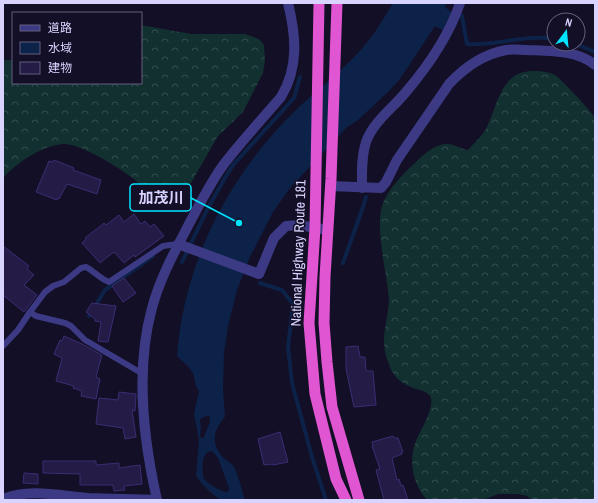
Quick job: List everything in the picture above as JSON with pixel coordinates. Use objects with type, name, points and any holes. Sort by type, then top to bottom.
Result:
[{"type":"highway","name":"National Highway Route 181","points":[[319,3],[315,228],[309,323],[314,394],[336,478],[346,500]]},
{"type":"highway","name":"National Highway Route 181","points":[[337,3],[324,323],[332,407],[359,500]]},
{"type":"street","points":[[3,499],[11,496],[38,493],[95,498],[157,500],[145,439],[143,404],[144,358],[152,307],[165,273],[182,246],[208,188],[224,165],[281,97],[288,86],[295,58],[293,24],[288,3]]},
{"type":"street","points":[[362,188],[363,156],[369,136],[380,120],[420,74],[449,28],[460,3]]},
{"type":"street","points":[[330,183],[362,188],[381,188],[386,182],[397,160],[449,84],[473,63],[490,55],[506,50],[554,51],[581,57],[595,64]]},
{"type":"street","points":[[182,246],[259,274],[274,238],[286,226],[300,225],[327,230]]},
{"type":"lane","points":[[3,346],[18,330],[31,309],[45,292],[53,286],[64,282],[81,268],[90,268],[104,280],[109,282],[163,246],[182,246]]},
{"type":"lane","points":[[30,312],[36,316],[65,323],[71,326],[85,340],[144,374]]},
{"type":"green space","points":[[142,25],[191,34],[245,34],[260,40],[264,45],[265,61],[263,73],[243,112],[218,136],[180,202],[165,203],[156,200],[134,179],[100,157],[70,145],[55,145],[39,151],[15,166],[3,178],[3,60],[12,60],[12,84],[142,84]]},
{"type":"green space","points":[[530,71],[546,72],[555,75],[595,118],[595,500],[532,500],[527,496],[518,494],[498,494],[483,500],[427,500],[422,494],[415,480],[412,456],[416,441],[431,406],[430,396],[426,392],[407,385],[397,378],[390,368],[384,347],[389,299],[380,236],[383,203],[393,187],[406,172],[434,147],[448,144],[468,150],[486,129],[498,98],[506,84],[518,74]]},
{"type":"water","points":[[393,3],[447,3],[445,7],[454,14],[445,31],[435,26],[400,79],[358,120],[346,128],[290,188],[273,212],[249,259],[237,290],[228,326],[224,353],[223,389],[225,417],[218,426],[215,436],[218,451],[234,467],[245,500],[224,501],[215,496],[200,482],[196,475],[199,440],[194,414],[199,391],[191,370],[177,356],[181,321],[189,286],[200,253],[232,190],[251,161],[274,133],[298,108],[342,69],[367,43]],"holes":[[[209,416],[210,422],[203,439],[200,436],[200,419]],[[211,451],[218,458],[229,488],[227,492],[215,487],[204,479],[203,461],[206,454]]]},
{"type":"building","points":[[54,160],[74,168],[73,170],[101,180],[97,194],[67,184],[57,200],[36,192],[49,161],[53,162]]},
{"type":"building","points":[[134,214],[141,224],[145,221],[150,227],[154,224],[164,236],[124,263],[114,252],[100,263],[82,243],[86,239],[85,238],[104,223],[106,225],[119,215],[124,222]]},
{"type":"building","points":[[3,246],[29,266],[27,269],[34,275],[24,285],[37,295],[24,312],[3,295]]},
{"type":"building","points":[[124,278],[136,293],[123,302],[112,286]]},
{"type":"building","points":[[92,303],[116,306],[108,342],[98,341],[101,322],[95,321],[95,319],[86,312]]},
{"type":"building","points":[[64,336],[102,355],[96,377],[100,379],[96,399],[81,396],[82,391],[73,388],[74,386],[56,381],[62,358],[54,354],[60,340],[62,341]]},
{"type":"building","points":[[358,346],[360,357],[365,357],[366,371],[373,371],[376,405],[354,407],[346,369],[346,347]]},
{"type":"building","points":[[119,392],[136,394],[135,411],[132,410],[136,437],[125,439],[123,428],[96,424],[99,398],[118,400]]},
{"type":"building","points":[[280,432],[288,462],[264,465],[258,439]]},
{"type":"building","points":[[393,436],[394,438],[398,438],[403,452],[401,453],[402,454],[392,458],[397,480],[399,479],[401,486],[403,485],[408,500],[384,500],[376,470],[380,469],[372,442]]},
{"type":"building","points":[[43,461],[96,461],[96,465],[119,463],[119,468],[140,465],[142,484],[124,486],[125,490],[114,491],[113,485],[80,485],[80,474],[43,473]]},
{"type":"building","points":[[24,473],[38,474],[38,484],[23,483]]},
{"type":"waterway","points":[[456,14],[462,16],[467,44],[532,38],[546,38]]},
{"type":"waterway","points":[[586,48],[595,52]]},
{"type":"waterway","points":[[182,262],[208,208],[233,165],[294,98],[300,77]]},
{"type":"waterway","points":[[343,263],[366,197]]},
{"type":"waterway","points":[[89,316],[105,290],[153,256]]},
{"type":"waterway","points":[[260,283],[282,290],[293,304],[288,347],[292,383],[312,457],[326,500]]},
{"type":"place","name":"加茂川","points":[[239,223]]}]
